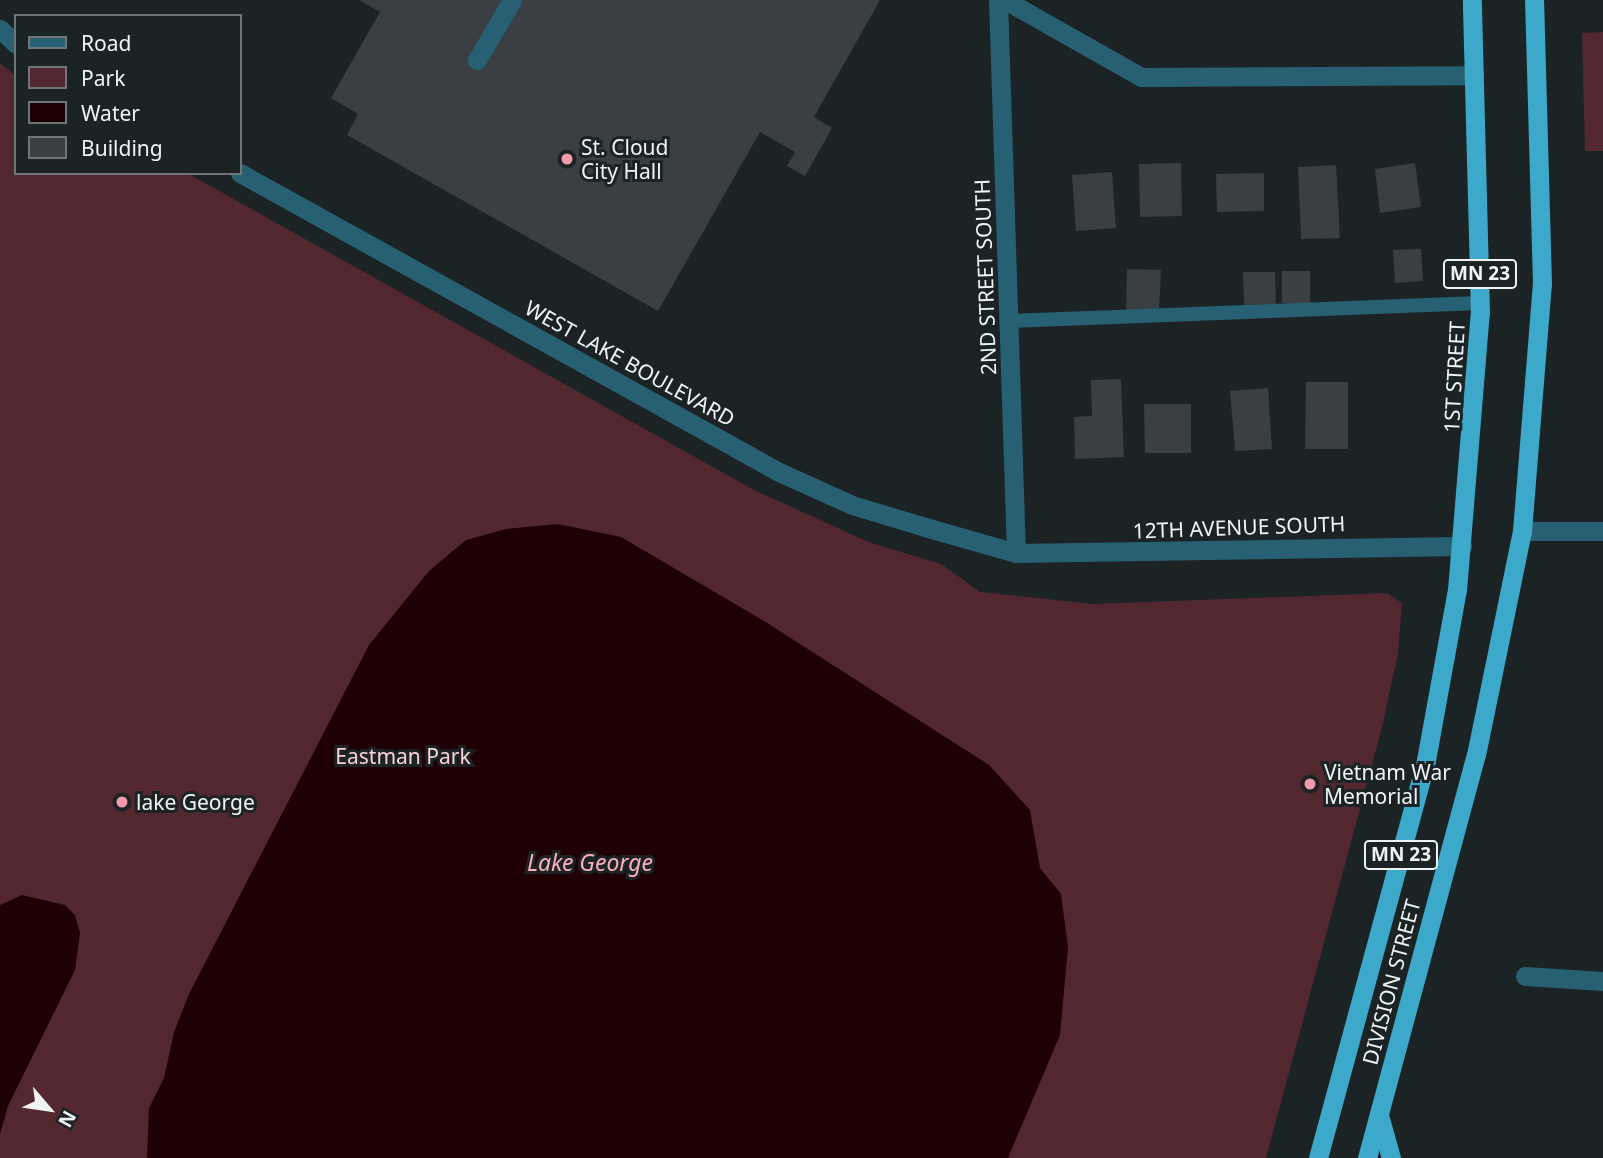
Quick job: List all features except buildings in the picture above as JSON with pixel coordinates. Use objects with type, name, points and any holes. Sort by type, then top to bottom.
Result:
[{"type":"highway","name":"1ST STREET","points":[[1462,546],[1480,303],[1472,0]]},
{"type":"highway","name":"MN 23","points":[[1522,531],[1542,284],[1534,0]]},
{"type":"highway","name":"DIVISION STREET","points":[[1367,1158],[1476,755],[1522,531]]},
{"type":"highway","name":"DIVISION STREET","points":[[1318,1158],[1426,760],[1447,661],[1462,546]]},
{"type":"highway","points":[[1379,1115],[1391,1158]]},
{"type":"street","points":[[477,60],[512,0]]},
{"type":"street","name":"2ND STREET SOUTH","points":[[998,0],[1016,553]]},
{"type":"street","points":[[1005,0],[1141,77],[1474,75]]},
{"type":"street","points":[[0,29],[14,42]]},
{"type":"street","name":"WEST LAKE BOULEVARD","points":[[242,174],[779,472],[852,505],[1016,553]]},
{"type":"street","points":[[1522,531],[1603,531]]},
{"type":"street","name":"12TH AVENUE SOUTH","points":[[1016,553],[1462,546]]},
{"type":"street","points":[[1525,976],[1603,981]]},
{"type":"lane","points":[[1009,321],[1480,303]]},
{"type":"green space","points":[[1603,32],[1603,151],[1585,151],[1582,33]]},
{"type":"green space","name":"Eastman Park","points":[[0,63],[14,74],[14,175],[191,175],[754,490],[871,543],[941,564],[980,592],[1093,604],[1387,593],[1402,603],[1398,653],[1383,723],[1266,1158],[0,1158]]},
{"type":"water","name":"Lake George","points":[[558,524],[621,537],[764,621],[989,765],[1030,810],[1040,868],[1061,894],[1068,947],[1060,1035],[1008,1158],[147,1158],[149,1108],[164,1078],[174,1032],[189,994],[369,645],[429,571],[466,540],[506,529]]},
{"type":"water","points":[[22,895],[65,905],[75,915],[80,933],[75,970],[8,1106],[0,1134],[0,905]]},
{"type":"place","name":"St. Cloud City Hall","points":[[567,159]]},
{"type":"place","name":"Vietnam War Memorial","points":[[1310,784]]},
{"type":"place","name":"lake George","points":[[122,802]]}]
